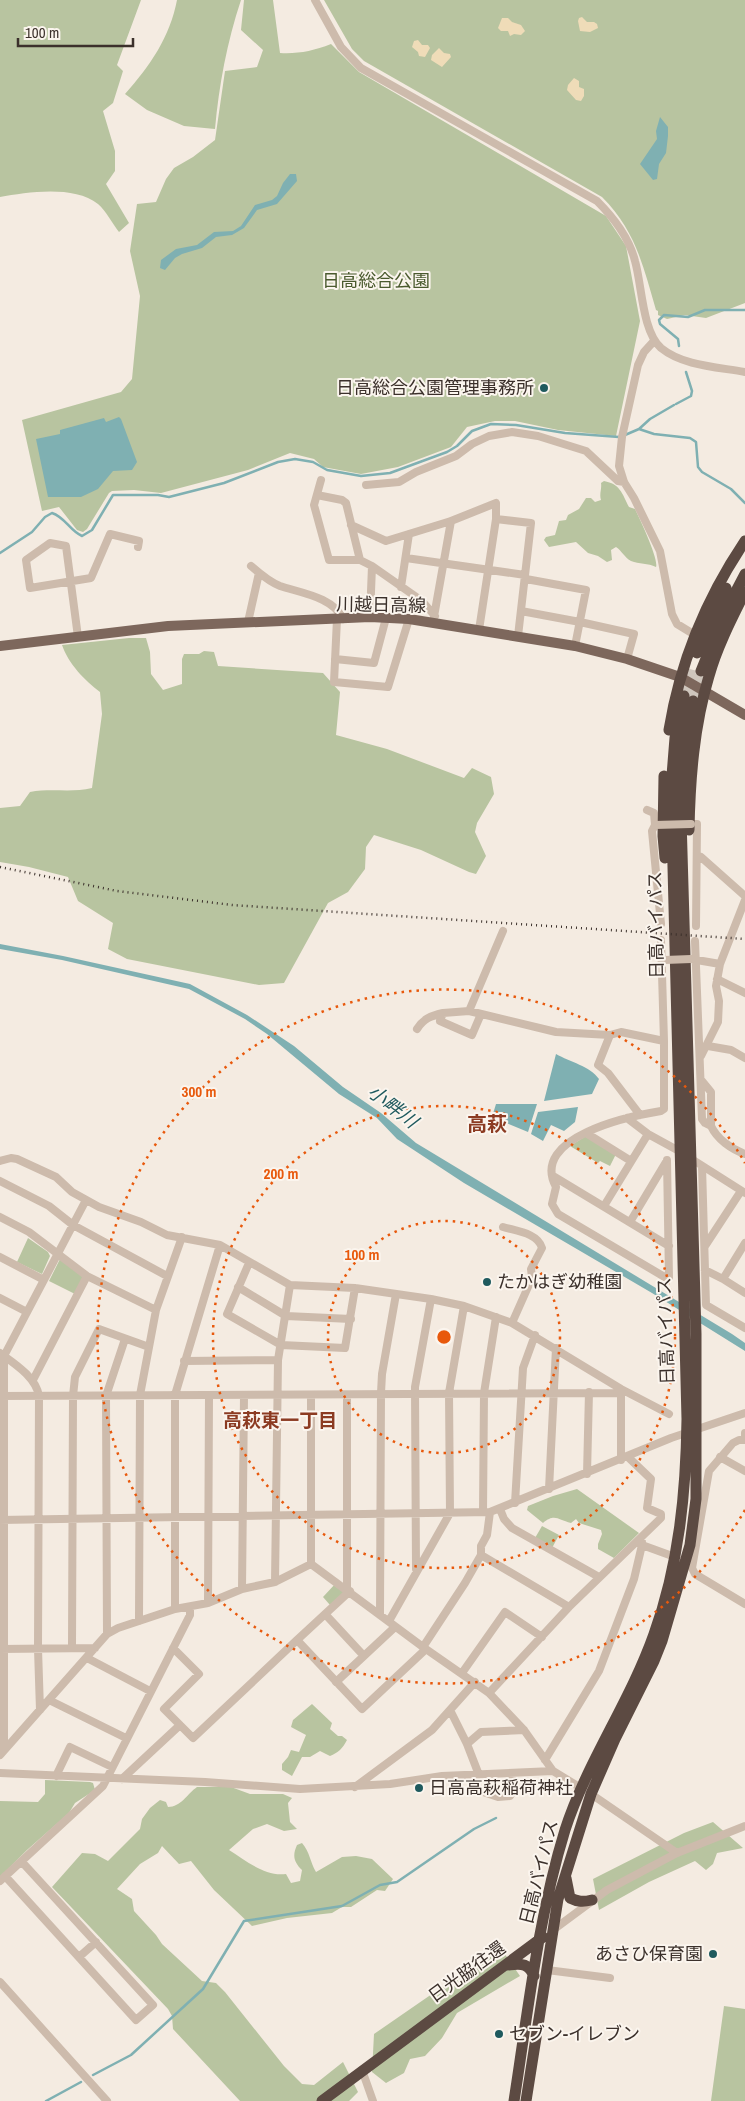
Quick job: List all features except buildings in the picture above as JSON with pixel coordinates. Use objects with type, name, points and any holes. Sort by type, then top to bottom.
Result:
[{"type":"highway","points":[[674,914],[664,844],[663,788],[667,741],[680,677],[695,635],[708,605],[745,541]]},
{"type":"highway","points":[[745,555],[714,610],[696,668],[745,574]]},
{"type":"highway","points":[[684,921],[689,852],[689,788],[694,746],[705,690],[720,645],[745,592]]},
{"type":"highway","name":"日高バイパス","points":[[514,2101],[540,1939],[552,1877],[566,1830],[586,1791],[654,1661],[678,1590],[690,1545],[696,1499],[692,1431],[682,1295],[670,788],[675,738],[688,698],[680,784],[696,1334],[692,1431],[684,1499],[669,1585],[654,1635],[586,1791],[558,1899],[526,2101]]},
{"type":"highway","points":[[565,1871],[566,1886],[570,1898],[576,1902],[592,1900]]},
{"type":"highway","name":"日光脇往還","points":[[322,2101],[553,1930]]},
{"type":"highway","points":[[506,1965],[523,1963],[531,1968],[534,1976]]},
{"type":"main road","name":"川越日高線","points":[[0,646],[168,626],[370,617],[434,619],[479,630],[575,646],[627,658],[680,677],[705,690],[744,717]]},
{"type":"street","points":[[315,0],[340,47],[361,68],[597,201],[613,217],[625,235],[635,260],[649,329],[654,341],[662,349],[688,361],[745,372]]},
{"type":"street","points":[[654,341],[644,352],[638,365],[621,441],[619,466],[624,482],[660,551],[669,600],[677,624],[695,635]]},
{"type":"street","points":[[366,485],[399,482],[416,472],[456,456],[472,444],[489,436],[512,432],[538,436],[586,451],[618,481],[624,482]]},
{"type":"street","points":[[321,480],[314,505],[329,560],[360,560],[372,566],[422,601],[434,619]]},
{"type":"street","points":[[317,495],[342,500],[346,503],[360,560]]},
{"type":"street","points":[[351,525],[386,541],[450,522],[496,503],[496,519],[479,630]]},
{"type":"street","points":[[496,519],[531,523],[518,636]]},
{"type":"street","points":[[434,619],[450,522]]},
{"type":"street","points":[[78,637],[71,582],[66,546],[50,543],[26,560],[30,588],[71,582],[91,578],[110,534],[139,541],[138,547]]},
{"type":"street","points":[[401,586],[409,534]]},
{"type":"street","points":[[406,558],[488,570],[586,590],[575,646]]},
{"type":"street","points":[[251,566],[278,585],[311,595],[326,602],[340,612],[334,682],[388,687],[409,619]]},
{"type":"street","points":[[370,617],[372,566]]},
{"type":"street","points":[[248,622],[259,573]]},
{"type":"street","points":[[521,610],[634,634],[627,658]]},
{"type":"street","points":[[335,659],[374,663],[386,618]]},
{"type":"street","points":[[647,810],[654,813],[655,825],[652,831],[661,924]]},
{"type":"street","points":[[655,825],[697,824],[696,926]]},
{"type":"street","points":[[701,856],[745,898],[720,964],[716,986],[719,1014],[708,1046],[701,1056]]},
{"type":"street","points":[[469,1011],[503,931]]},
{"type":"street","points":[[630,1222],[667,1160],[668,1279],[558,1214],[552,1204],[556,1187],[553,1176],[555,1158],[570,1141],[586,1133],[628,1118],[661,1112],[664,1109],[663,960],[661,940]]},
{"type":"street","points":[[695,941],[693,959],[701,1056],[702,1118],[705,1123],[711,1126],[722,1141],[745,1154]]},
{"type":"street","points":[[663,960],[693,959],[720,964]]},
{"type":"street","points":[[717,979],[745,993]]},
{"type":"street","points":[[417,1029],[422,1021],[429,1017],[443,1013],[469,1011],[556,1032],[610,1035],[621,1032],[664,1041]]},
{"type":"street","points":[[443,1013],[440,1021],[472,1035],[481,1014]]},
{"type":"street","points":[[610,1035],[598,1065],[608,1073],[640,1115]]},
{"type":"street","points":[[708,1046],[731,1050],[745,1058]]},
{"type":"street","points":[[628,1118],[648,1134],[679,1151],[743,1192],[705,1246]]},
{"type":"street","points":[[586,1133],[631,1161]]},
{"type":"street","points":[[604,1206],[648,1134]]},
{"type":"street","points":[[0,1161],[11,1158],[17,1159],[56,1177],[72,1192],[86,1200],[167,1235],[220,1245],[290,1285],[355,1288],[431,1299],[464,1306],[512,1323],[556,1348],[621,1391],[670,1414]]},
{"type":"street","points":[[702,1166],[706,1305],[745,1328]]},
{"type":"street","points":[[553,1176],[669,1246]]},
{"type":"street","points":[[0,1181],[49,1206],[73,1225],[167,1276]]},
{"type":"street","points":[[2,1753],[2,1354],[27,1312],[86,1200]]},
{"type":"street","points":[[0,1217],[29,1232],[87,1276],[156,1310]]},
{"type":"street","points":[[503,1228],[530,1235],[539,1242],[542,1248],[531,1269],[532,1277],[512,1323]]},
{"type":"street","points":[[140,1621],[140,1395],[156,1310],[182,1237]]},
{"type":"street","points":[[723,1279],[745,1242]]},
{"type":"street","points":[[175,1609],[175,1395],[220,1245]]},
{"type":"street","points":[[0,1257],[44,1280]]},
{"type":"street","points":[[249,1262],[227,1314],[281,1345],[345,1348],[355,1288]]},
{"type":"street","points":[[705,1270],[745,1293]]},
{"type":"street","points":[[33,1380],[87,1276]]},
{"type":"street","points":[[275,1582],[278,1360],[290,1285]]},
{"type":"street","points":[[238,1287],[286,1316],[350,1319]]},
{"type":"street","points":[[380,1615],[381,1393],[382,1374],[396,1294]]},
{"type":"street","points":[[0,1298],[27,1312]]},
{"type":"street","points":[[416,1571],[414,1393],[431,1299]]},
{"type":"street","points":[[388,1621],[450,1513],[449,1393],[464,1306]]},
{"type":"street","points":[[297,1640],[362,1709],[424,1648],[465,1583],[481,1555],[481,1546],[488,1535],[484,1393],[496,1317]]},
{"type":"street","points":[[72,1648],[73,1396],[75,1377],[99,1329],[149,1347]]},
{"type":"street","points":[[515,1503],[520,1392],[523,1368],[535,1335]]},
{"type":"street","points":[[107,1634],[106,1396],[125,1339]]},
{"type":"street","points":[[549,1488],[556,1348]]},
{"type":"street","points":[[2,1354],[38,1386],[38,1649],[40,1710]]},
{"type":"street","points":[[184,1361],[278,1360]]},
{"type":"street","points":[[3,1396],[244,1396],[621,1391]]},
{"type":"street","points":[[620,1460],[621,1391]]},
{"type":"street","points":[[587,1474],[589,1392]]},
{"type":"street","points":[[311,1395],[311,1564]]},
{"type":"street","points":[[173,1648],[199,1674],[164,1708],[193,1738],[348,1590],[346,1514],[347,1395]]},
{"type":"street","points":[[208,1602],[210,1516],[209,1396]]},
{"type":"street","points":[[242,1589],[244,1396]]},
{"type":"street","points":[[2,1520],[487,1512],[500,1509],[692,1431],[745,1413]]},
{"type":"street","points":[[745,1433],[745,1440],[739,1440],[733,1444],[720,1457],[707,1477],[692,1568],[695,1574],[745,1604]]},
{"type":"street","points":[[489,1692],[569,1608],[661,1518],[660,1514],[647,1508],[651,1479],[628,1457]]},
{"type":"street","points":[[720,1457],[745,1471]]},
{"type":"street","points":[[500,1509],[504,1519],[512,1528],[599,1578]]},
{"type":"street","points":[[545,1760],[599,1671],[634,1579],[642,1545],[642,1536]]},
{"type":"street","points":[[642,1545],[675,1557]]},
{"type":"street","points":[[481,1555],[569,1608]]},
{"type":"street","points":[[311,1564],[424,1648],[489,1692],[524,1730],[553,1771],[677,1852]]},
{"type":"street","points":[[2,1753],[107,1634],[118,1628],[175,1609],[190,1607],[242,1589],[275,1582],[311,1564]]},
{"type":"street","points":[[22,1862],[153,2005],[136,2020],[79,1957],[2,1879],[99,1792],[190,1615],[190,1607]]},
{"type":"street","points":[[462,1673],[505,1612],[542,1637]]},
{"type":"street","points":[[325,1614],[364,1656]]},
{"type":"street","points":[[336,1682],[396,1627]]},
{"type":"street","points":[[2,1649],[95,1648]]},
{"type":"street","points":[[87,1658],[150,1691]]},
{"type":"street","points":[[355,1787],[432,1730],[475,1682]]},
{"type":"street","points":[[49,1700],[126,1738]]},
{"type":"street","points":[[450,1710],[468,1744],[477,1774],[477,1790],[498,1796],[510,1796],[512,1793],[513,1773]]},
{"type":"street","points":[[122,1779],[180,1725]]},
{"type":"street","points":[[468,1744],[481,1732],[524,1730]]},
{"type":"street","points":[[56,1776],[70,1747],[112,1768]]},
{"type":"street","points":[[0,1773],[300,1788],[355,1787],[442,1776],[553,1771]]},
{"type":"street","name":"日光脇往還","points":[[553,1930],[607,1890],[677,1852],[745,1826]]},
{"type":"street","points":[[79,1957],[96,1942]]},
{"type":"street","points":[[546,1970],[610,1978]]},
{"type":"street","points":[[0,1982],[107,2101]]},
{"type":"street","points":[[362,2070],[374,2101]]},
{"type":"green space","points":[[0,0],[141,0],[117,65],[123,71],[113,103],[103,111],[115,151],[115,171],[106,184],[129,223],[119,232],[98,204],[76,194],[37,192],[0,197]]},
{"type":"green space","points":[[177,0],[241,0],[224,64],[215,129],[184,126],[147,110],[125,94],[143,73],[158,50],[174,14]]},
{"type":"green space","name":"日高総合公園","points":[[244,0],[273,0],[280,53],[306,52],[331,44],[359,72],[606,216],[626,246],[640,321],[616,436],[558,430],[515,421],[495,421],[467,427],[451,447],[398,467],[361,474],[323,467],[314,459],[290,453],[248,470],[161,493],[134,490],[112,491],[87,529],[83,532],[77,530],[59,507],[42,511],[22,420],[121,392],[132,379],[140,296],[130,251],[137,204],[156,202],[166,179],[174,168],[193,157],[215,140],[225,71],[257,67],[263,50],[241,30]]},
{"type":"green space","points":[[324,0],[745,0],[745,303],[706,318],[685,315],[667,319],[658,315],[631,236],[614,210],[602,197],[364,61],[352,49]]},
{"type":"green space","points":[[604,481],[614,484],[622,493],[629,507],[635,509],[652,548],[656,567],[631,561],[616,547],[611,550],[612,560],[607,562],[598,556],[588,553],[576,542],[549,547],[544,540],[546,537],[555,535],[559,521],[566,520],[568,515],[579,509],[586,498],[591,498],[595,502],[601,500],[601,483]]},
{"type":"green space","points":[[146,638],[150,652],[151,674],[163,690],[182,684],[182,659],[184,654],[199,654],[204,651],[214,652],[218,666],[323,673],[340,692],[336,735],[387,749],[464,778],[472,768],[491,777],[494,794],[477,823],[475,832],[486,856],[476,874],[421,850],[374,835],[366,847],[365,869],[348,892],[328,903],[284,983],[259,985],[127,959],[108,949],[113,923],[78,901],[68,877],[0,862],[0,808],[20,806],[30,792],[92,788],[102,714],[100,692],[78,671],[68,658],[62,645]]},
{"type":"green space","points":[[586,1136],[616,1154],[610,1166],[600,1161],[598,1163],[570,1146]]},
{"type":"green space","points":[[28,1238],[48,1252],[50,1256],[42,1274],[17,1262]]},
{"type":"green space","points":[[60,1259],[84,1276],[75,1294],[49,1281]]},
{"type":"green space","points":[[577,1489],[639,1533],[614,1558],[598,1549],[602,1534],[601,1530],[579,1523],[576,1519],[571,1523],[551,1518],[543,1523],[527,1510],[528,1506]]},
{"type":"green space","points":[[542,1526],[559,1535],[552,1548],[535,1538]]},
{"type":"green space","points":[[336,1583],[343,1589],[343,1593],[330,1605],[323,1597]]},
{"type":"green space","points":[[312,1704],[332,1723],[330,1729],[338,1736],[342,1736],[347,1740],[340,1750],[330,1756],[320,1751],[310,1757],[302,1757],[292,1776],[282,1770],[282,1764],[291,1750],[299,1752],[306,1735],[291,1727],[293,1720]]},
{"type":"green space","points":[[45,1780],[90,1782],[93,1783],[95,1790],[75,1803],[69,1813],[0,1877],[0,1801],[38,1802],[45,1794]]},
{"type":"green space","points":[[197,1787],[231,1787],[250,1794],[283,1794],[292,1798],[288,1803],[290,1822],[297,1829],[284,1831],[267,1824],[253,1829],[229,1850],[263,1870],[270,1873],[286,1874],[291,1883],[300,1881],[302,1870],[294,1856],[297,1845],[302,1843],[316,1872],[342,1857],[356,1856],[372,1859],[393,1879],[385,1891],[377,1890],[351,1907],[342,1907],[332,1913],[287,1918],[252,1926],[214,1890],[191,1861],[179,1864],[162,1846],[158,1853],[140,1864],[117,1889],[132,1899],[134,1911],[162,1944],[202,1981],[216,1983],[225,1992],[284,2066],[302,2084],[314,2085],[343,2062],[358,2092],[349,2101],[240,2101],[173,2029],[172,2016],[168,2009],[52,1887],[82,1853],[95,1854],[108,1861],[140,1829],[142,1819],[150,1808],[160,1800],[166,1802],[168,1807],[177,1805]]},
{"type":"green space","points":[[713,1822],[743,1848],[717,1853],[713,1864],[706,1870],[695,1861],[649,1882],[599,1910],[593,1879],[684,1833]]},
{"type":"green space","points":[[500,1947],[520,1976],[457,2013],[442,2038],[425,2056],[410,2059],[404,2073],[386,2083],[372,2072],[374,2034]]},
{"type":"green space","points":[[724,2006],[745,2009],[745,2101],[711,2101]]},
{"type":"sand","points":[[582,17],[587,22],[597,24],[598,28],[590,32],[580,31],[578,21]]},
{"type":"sand","points":[[502,18],[508,18],[512,22],[521,25],[525,31],[521,35],[514,34],[510,36],[508,31],[501,31],[498,28]]},
{"type":"sand","points":[[418,40],[422,45],[428,45],[430,48],[425,57],[419,56],[418,52],[412,47],[414,41]]},
{"type":"sand","points":[[439,48],[444,53],[450,54],[451,57],[442,67],[431,60],[432,55]]},
{"type":"sand","points":[[574,78],[579,81],[579,87],[584,89],[584,96],[581,101],[576,100],[567,90],[568,85]]},
{"type":"water","points":[[660,117],[668,127],[668,136],[666,153],[659,164],[657,179],[653,180],[640,164],[657,139],[656,131]]},
{"type":"water","points":[[290,174],[296,174],[297,181],[277,204],[257,210],[244,228],[232,235],[216,237],[202,248],[182,254],[175,258],[165,270],[160,268],[161,260],[176,249],[197,245],[214,232],[233,231],[241,226],[255,205],[272,200],[277,196]]},
{"type":"water","points":[[119,417],[137,462],[132,470],[113,471],[98,489],[81,497],[48,497],[36,439],[60,434],[60,430],[104,418],[106,422]]},
{"type":"water","points":[[0,944],[190,984],[247,1015],[294,1046],[343,1087],[381,1113],[416,1143],[732,1334],[745,1343],[745,1351],[652,1293],[464,1183],[397,1139],[377,1118],[339,1094],[267,1034],[245,1019],[189,989],[62,960],[0,949]]},
{"type":"water","points":[[556,1054],[585,1067],[599,1079],[592,1094],[544,1101]]},
{"type":"water","points":[[496,1104],[537,1104],[528,1132],[492,1117]]},
{"type":"water","points":[[578,1107],[575,1122],[564,1131],[551,1125],[543,1141],[531,1134],[538,1112]]},
{"type":"waterway","points":[[679,346],[678,339],[660,324],[659,320],[664,315],[688,317],[705,310],[745,310]]},
{"type":"waterway","points":[[676,404],[691,396],[692,391],[686,372]]},
{"type":"waterway","points":[[625,435],[639,429],[650,419],[674,405]]},
{"type":"waterway","points":[[0,553],[32,532],[45,517],[52,513],[82,536],[92,530],[113,495],[158,495],[169,497],[224,483],[278,462],[295,459],[313,462],[327,470],[361,476],[390,473],[447,452],[457,446],[472,431],[491,424],[516,425],[565,433],[619,437]]},
{"type":"waterway","points":[[639,429],[654,434],[690,438],[696,442],[698,467],[702,472],[731,489],[745,503]]},
{"type":"waterway","points":[[93,2075],[131,2055],[203,1989],[244,1921],[342,1906],[380,1885],[397,1882],[474,1829],[496,1818]]},
{"type":"waterway","points":[[46,2101],[81,2082]]},
{"type":"tunnel","points":[[684,696],[692,666]]},
{"type":"tunnel","points":[[693,701],[701,671]]},
{"type":"railway","points":[[0,867],[117,891],[232,905],[745,939]]},
{"type":"place","name":"日高総合公園管理事務所","points":[[544,388]]},
{"type":"place","name":"たかはぎ幼稚園","points":[[487,1282]]},
{"type":"place","name":"日高高萩稲荷神社","points":[[419,1788]]},
{"type":"place","name":"あさひ保育園","points":[[713,1954]]},
{"type":"place","name":"セブン-イレブン","points":[[499,2034]]},
{"type":"district","name":"高萩","points":[[487,1124]]},
{"type":"district","name":"高萩東一丁目","points":[[280,1420]]},
{"type":"water label","name":"小畔川","points":[[393,1106]]}]
